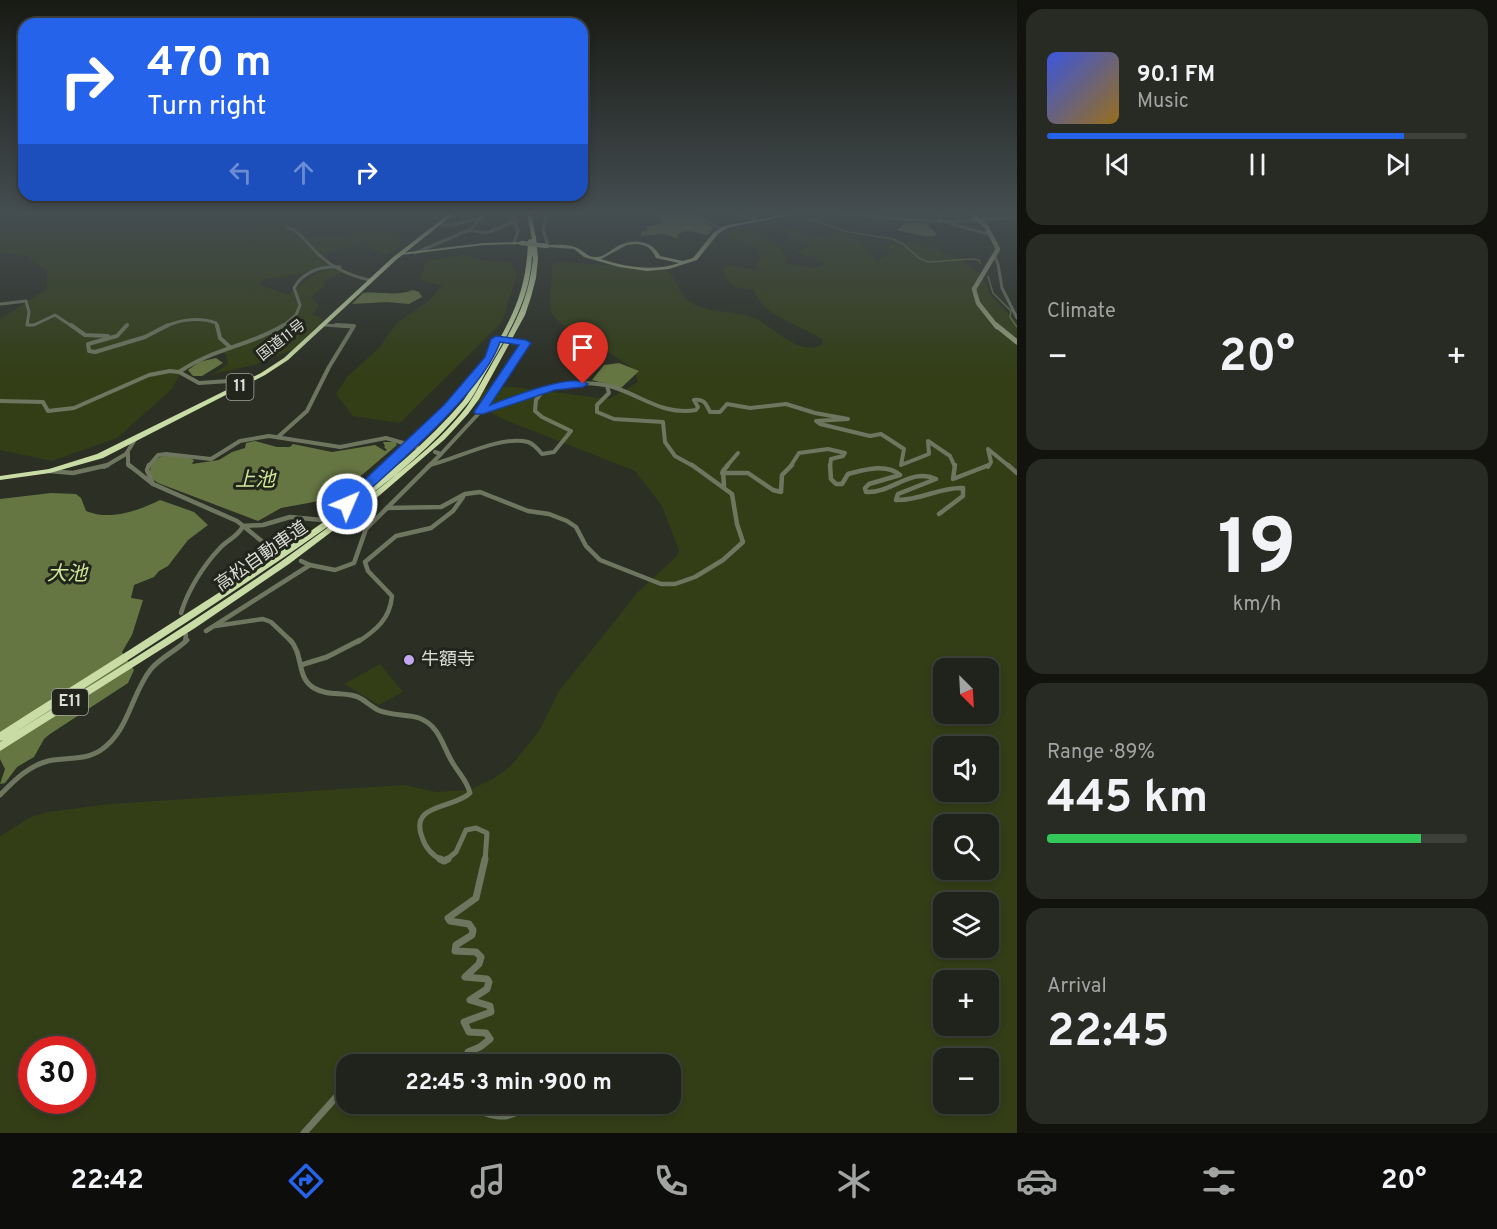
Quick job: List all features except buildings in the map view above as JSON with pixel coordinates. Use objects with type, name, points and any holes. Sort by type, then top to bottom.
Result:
[{"type":"highway","name":"国道11号","points":[[0,478],[50,471],[88,460],[240,387],[286,359],[385,267]]},
{"type":"highway","name":"高松自動車道","points":[[0,747],[245,581],[355,502],[430,438],[468,399],[502,342],[527,287],[528,267]]},
{"type":"highway","name":"高松自動車道","points":[[0,736],[252,584],[329,530],[393,480],[456,422],[476,399],[509,343],[533,288],[536,267]]},
{"type":"main road","points":[[628,267],[663,269],[671,267]]},
{"type":"street","points":[[179,372],[206,355],[271,333],[293,317],[300,305],[294,292],[294,285],[301,277],[323,268],[340,267],[370,280]]},
{"type":"street","points":[[988,267],[974,287],[974,295],[999,329],[1017,342]]},
{"type":"street","points":[[998,267],[1003,292],[1017,318]]},
{"type":"street","points":[[2,304],[26,301],[29,312],[27,325],[34,325],[55,315],[85,335],[117,336]]},
{"type":"street","points":[[127,326],[117,336],[88,344],[89,351],[95,352],[145,338],[168,325],[205,320],[216,323],[219,338],[230,347]]},
{"type":"street","points":[[279,436],[307,411],[340,347],[354,326],[324,325]]},
{"type":"street","points":[[243,526],[263,525],[290,517],[322,520],[347,504],[448,408],[483,368],[490,357],[496,339],[526,343],[480,412],[366,529],[354,563],[335,570],[301,561]]},
{"type":"street","points":[[0,401],[34,400],[43,402],[48,411],[61,411],[149,375],[170,371],[179,372],[199,383],[230,381],[240,387]]},
{"type":"street","points":[[480,412],[554,387],[570,384],[617,388],[641,400],[678,411],[696,410],[698,407],[694,400],[699,399],[705,402],[710,412],[716,414],[723,406],[729,404],[750,408],[786,404],[815,413],[848,419],[816,421],[820,424],[870,436],[881,434],[904,449],[901,465],[928,454],[928,441],[950,456],[955,465],[953,479],[988,467],[991,462],[987,448],[1017,473]]},
{"type":"street","points":[[387,508],[441,507],[465,494],[480,492],[528,511],[558,516],[576,527],[593,555],[609,565],[647,580],[675,584],[695,577],[723,560],[743,542],[737,525],[734,498],[724,486],[675,456],[665,442],[666,425],[663,422],[628,422],[609,418],[597,412],[597,405],[610,392],[607,386]]},
{"type":"street","points":[[430,465],[478,450],[521,442],[535,445],[542,454],[554,452],[571,431],[542,417],[535,411],[536,400],[542,392]]},
{"type":"street","points":[[153,484],[147,470],[151,460],[157,456],[175,453],[209,460],[219,456],[240,441],[279,436],[333,447],[387,438],[417,447]]},
{"type":"street","points":[[50,471],[57,473],[95,471],[111,465],[128,453],[136,438]]},
{"type":"street","points":[[722,473],[739,472],[752,475],[773,491],[781,492],[782,475],[792,465],[796,455],[812,449],[832,448],[845,453],[831,459],[830,462],[831,479],[836,484],[842,484],[848,474],[884,469],[895,470],[900,476],[868,484],[865,488],[866,492],[878,491],[923,474],[936,478],[898,494],[896,500],[910,500],[948,489],[963,488],[963,496],[939,514]]},
{"type":"street","points":[[435,452],[441,454]]},
{"type":"street","points":[[128,453],[128,465],[132,471],[153,484],[243,526],[263,542],[284,553]]},
{"type":"street","points":[[724,486],[722,473],[724,466],[738,453]]},
{"type":"street","points":[[301,664],[335,655],[359,641],[381,623],[391,610],[392,596],[368,571],[365,562],[396,536],[431,528],[439,523],[453,511],[465,494]]},
{"type":"street","points":[[181,614],[193,588],[220,548],[240,534],[243,526]]},
{"type":"street","points":[[206,631],[310,565]]},
{"type":"street","points":[[215,626],[263,618],[272,622],[297,647],[306,682],[315,689],[331,694],[356,696],[380,711],[418,718],[429,723],[437,731],[454,765],[471,788],[466,798],[427,810],[422,816],[420,827],[430,853],[444,861],[454,856],[459,849],[466,830],[476,828],[487,833],[488,840],[477,895],[470,903],[448,918],[450,921],[469,924],[473,930],[472,934],[456,945],[455,951],[476,951],[482,957],[479,964],[465,977],[487,979],[489,982],[487,989],[470,1000],[490,1006],[492,1012],[468,1019],[464,1026],[469,1032],[486,1033],[490,1039],[468,1054]]},
{"type":"street","points":[[0,795],[27,769],[39,764],[91,756],[102,750],[120,732],[147,675],[159,662],[187,640],[186,635]]},
{"type":"street","points":[[304,1133],[336,1097]]},
{"type":"street","points":[[484,1114],[498,1116],[513,1114]]},
{"type":"shaded area","points":[[41,267],[321,267],[300,274],[261,280],[260,285],[288,295],[320,272],[335,269],[342,272],[323,283],[324,287],[311,297],[320,306],[313,314],[324,319],[294,349],[255,365],[213,374],[228,364],[226,354],[220,352],[206,358],[180,375],[172,389],[117,438],[52,461],[0,450],[0,319],[47,289],[47,271]]},
{"type":"shaded area","points":[[424,267],[513,267],[517,274],[502,322],[400,423],[353,416],[336,394],[347,377],[379,348],[396,324],[428,301],[442,286],[420,279]]},
{"type":"shaded area","points":[[552,267],[663,269],[672,275],[685,297],[697,305],[756,319],[797,345],[814,347],[823,344],[822,339],[771,312],[754,290],[731,284],[723,269],[739,267],[762,271],[758,267],[970,267],[982,278],[994,299],[1017,323],[1017,1133],[0,1133],[0,836],[31,817],[48,812],[110,804],[404,785],[436,792],[469,790],[493,779],[510,767],[539,731],[559,691],[638,592],[678,555],[679,550],[662,506],[635,471],[491,413],[476,399],[479,391],[497,387],[513,387],[609,399],[638,382],[634,372],[626,363],[558,321],[550,310]]},
{"type":"shaded area","points":[[380,664],[403,692],[379,705],[344,684]]},
{"type":"water","points":[[413,290],[419,292],[422,297],[409,304],[387,302],[352,304],[363,293],[400,293]]},
{"type":"water","points":[[216,358],[223,363],[202,376],[193,376],[188,370],[199,362]]},
{"type":"water","points":[[619,363],[639,371],[621,388],[592,380],[604,365]]},
{"type":"water","name":"上池","points":[[255,441],[277,447],[290,447],[293,444],[332,452],[375,445],[385,451],[387,450],[383,442],[395,442],[397,445],[335,498],[281,508],[258,521],[158,483],[150,477],[151,468],[158,458],[172,455],[187,457],[194,460],[192,464],[219,460],[232,452],[245,448],[246,443]]},
{"type":"water","name":"大池","points":[[51,493],[76,494],[81,498],[86,511],[105,515],[133,511],[160,500],[194,512],[208,525],[188,540],[168,566],[154,577],[134,585],[131,598],[143,600],[132,635],[122,652],[134,670],[128,683],[50,734],[44,739],[34,757],[17,767],[5,783],[0,784],[5,769],[0,759],[0,499]]},
{"type":"waterway","points":[[988,276],[993,293],[1011,311],[1010,317],[1017,327]]},
{"type":"place","name":"牛額寺","points":[[409,660]]},
{"type":"route","points":[[347,504],[448,408],[483,368],[490,357],[496,339],[526,343],[480,412],[554,387],[583,384]]}]
